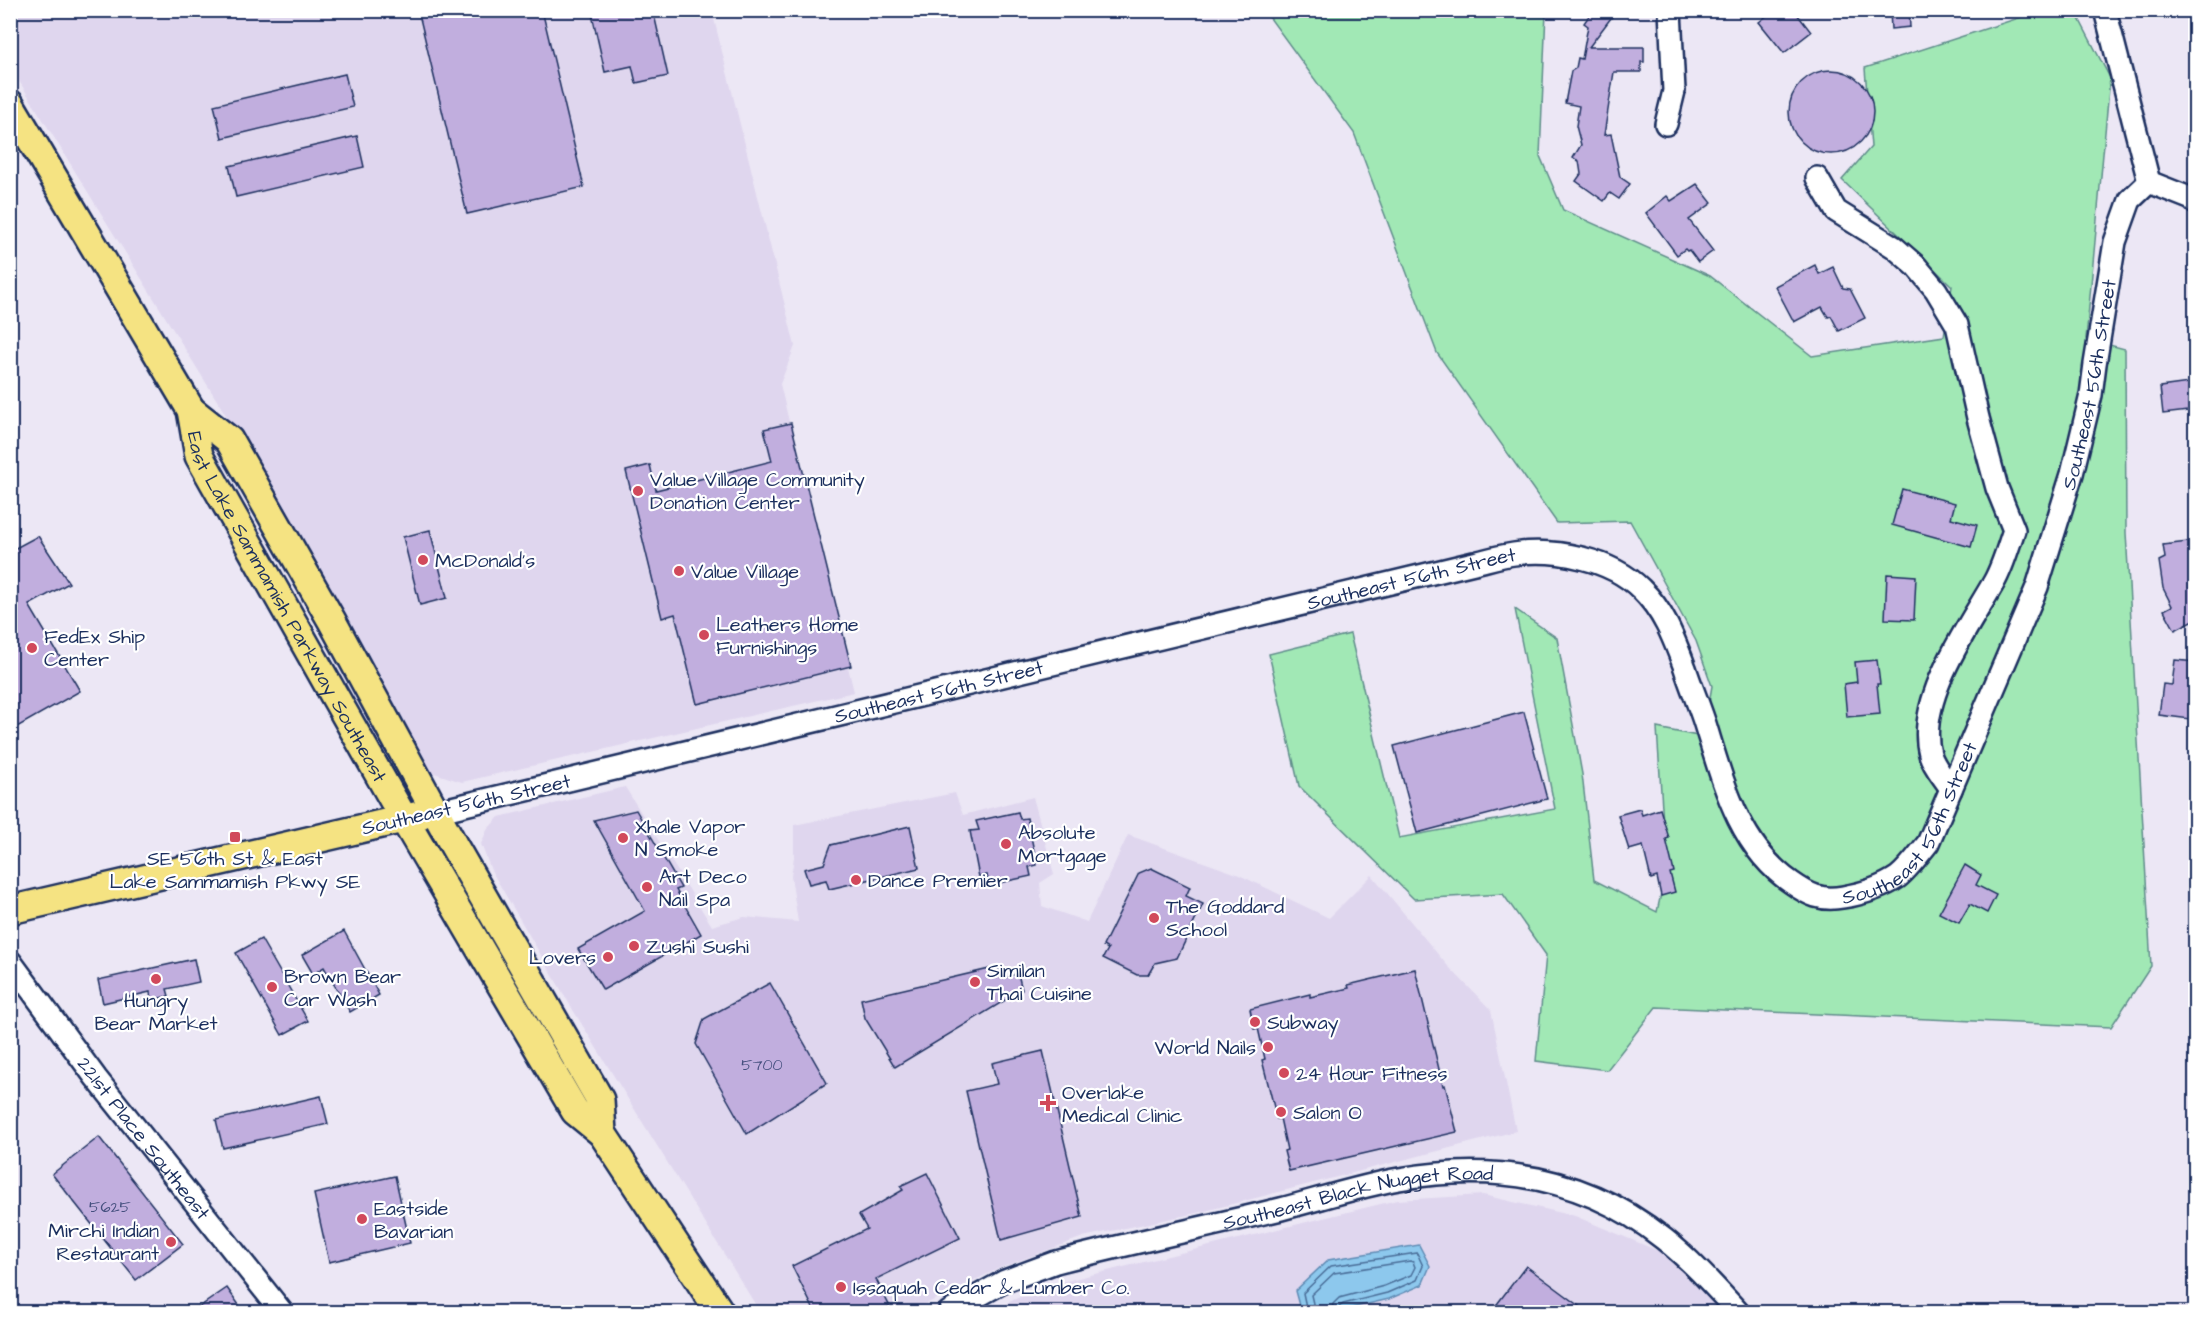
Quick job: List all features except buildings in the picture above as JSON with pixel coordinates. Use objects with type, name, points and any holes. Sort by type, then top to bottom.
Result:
[{"type":"main road","name":"East Lake Sammamish Parkway Southeast","points":[[10,104],[192,420],[199,456],[404,819],[575,1111],[602,1132],[720,1312]]},
{"type":"main road","name":"East Lake Sammamish Parkway Southeast","points":[[192,420],[229,440],[287,541],[435,812],[600,1100],[602,1132]]},
{"type":"main road","name":"Southeast 56th Street","points":[[10,910],[435,812]]},
{"type":"street","points":[[1666,124],[1674,90],[1670,10]]},
{"type":"street","points":[[2105,10],[2149,182],[2192,199],[2196,203]]},
{"type":"street","points":[[1816,177],[1836,211],[1894,247],[1916,266],[1936,290],[1957,325],[1997,488],[2014,530],[1995,580],[1954,648],[1927,724],[1930,755],[1951,789]]},
{"type":"street","name":"Southeast 56th Street","points":[[435,812],[1474,563],[1515,554],[1540,553],[1583,559],[1615,571],[1640,588],[1652,601],[1674,639],[1704,721],[1721,778],[1740,822],[1767,862],[1780,875],[1810,896],[1834,899],[1874,889],[1898,877],[1928,843],[2037,587],[2072,474],[2091,395],[2115,242],[2130,200],[2149,182]]},
{"type":"street","name":"221st Place Southeast","points":[[10,961],[96,1078],[282,1312]]},
{"type":"street","name":"Southeast Black Nugget Road","points":[[949,1312],[1005,1281],[1056,1262],[1398,1179],[1465,1173],[1507,1174],[1539,1178],[1586,1192],[1614,1206],[1646,1226],[1686,1257],[1738,1312]]},
{"type":"shaded area","points":[[11,11],[712,11],[795,346],[780,384],[854,692],[462,782],[431,772],[278,499],[11,68]]},
{"type":"shaded area","points":[[625,787],[712,926],[744,917],[798,922],[791,876],[794,857],[794,825],[955,793],[963,815],[1033,797],[1054,874],[1040,883],[1042,906],[1087,922],[1128,835],[1237,874],[1329,918],[1372,875],[1446,964],[1491,1010],[1516,1131],[1201,1212],[1083,1237],[1002,1267],[909,1312],[760,1312],[573,1010],[491,870],[481,844],[487,830],[499,817]]},
{"type":"shaded area","points":[[1483,1195],[1575,1216],[1682,1261],[1733,1312],[991,1312],[1015,1299],[1062,1282],[1397,1200]]},
{"type":"green space","points":[[1258,11],[1546,11],[1540,156],[1563,210],[1710,276],[1812,356],[1944,336],[1952,286],[1842,180],[1871,147],[1865,68],[2040,11],[2075,11],[2110,78],[2086,339],[2125,349],[2126,533],[2151,966],[2111,1027],[1656,1007],[1607,1070],[1536,1061],[1546,955],[1503,894],[1414,899],[1299,786],[1269,654],[1350,634],[1399,838],[1555,809],[1515,609],[1557,638],[1582,774],[1594,880],[1657,912],[1666,871],[1657,728],[1703,737],[1712,686],[1696,641],[1630,521],[1557,523],[1437,353],[1354,133],[1270,18]]},
{"type":"water","points":[[1419,1245],[1430,1266],[1422,1285],[1389,1299],[1334,1312],[1300,1309],[1295,1291],[1328,1260]]},
{"type":"place","name":"Value Village Community Donation Center","points":[[638,491]]},
{"type":"place","name":"McDonald's","points":[[423,560]]},
{"type":"place","name":"Value Village","points":[[679,571]]},
{"type":"place","name":"Leathers Home Furnishings","points":[[704,635]]},
{"type":"place","name":"FedEx Ship Center","points":[[32,648]]},
{"type":"place","name":"SE 56th St & East Lake Sammamish Pkwy SE","points":[[235,837]]},
{"type":"place","name":"Xhale Vapor N Smoke","points":[[623,838]]},
{"type":"place","name":"Absolute Mortgage","points":[[1006,844]]},
{"type":"place","name":"Dance Premier","points":[[856,880]]},
{"type":"place","name":"Art Deco Nail Spa","points":[[647,887]]},
{"type":"place","name":"The Goddard School","points":[[1154,918]]},
{"type":"place","name":"Zushi Sushi","points":[[634,946]]},
{"type":"place","name":"Lovers","points":[[608,957]]},
{"type":"place","name":"Hungry Bear Market","points":[[156,979]]},
{"type":"place","name":"Similan Thai Cuisine","points":[[975,982]]},
{"type":"place","name":"Brown Bear Car Wash","points":[[272,987]]},
{"type":"place","name":"Subway","points":[[1255,1022]]},
{"type":"place","name":"World Nails","points":[[1268,1047]]},
{"type":"place","name":"24 Hour Fitness","points":[[1284,1073]]},
{"type":"place","name":"Overlake Medical Clinic","points":[[1048,1103]]},
{"type":"place","name":"Salon O","points":[[1281,1112]]},
{"type":"place","name":"Eastside Bavarian","points":[[362,1219]]},
{"type":"place","name":"Mirchi Indian Restaurant","points":[[171,1242]]},
{"type":"place","name":"Issaquah Cedar & Lumber Co.","points":[[841,1287]]}]
